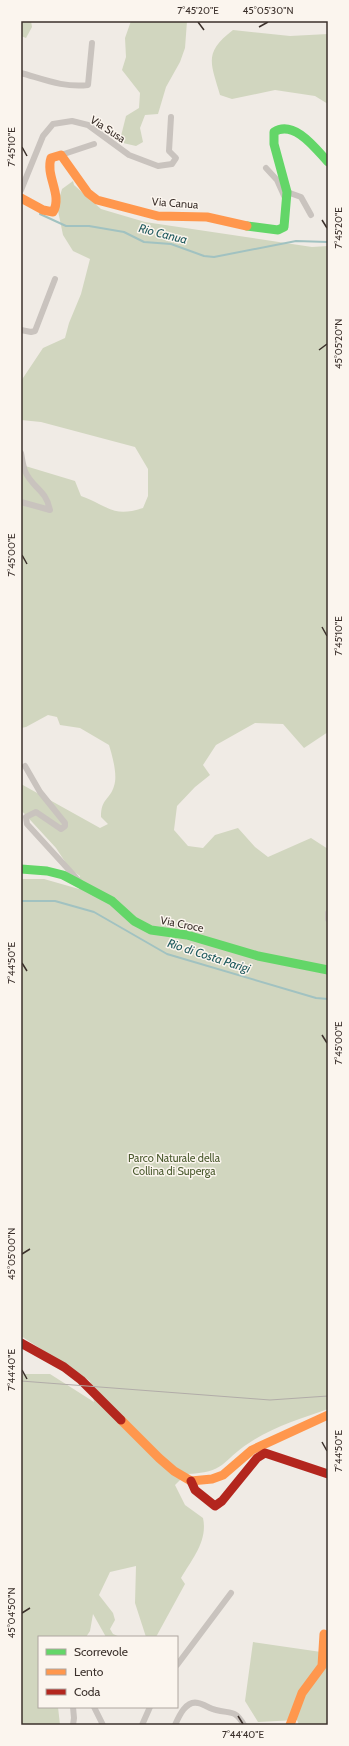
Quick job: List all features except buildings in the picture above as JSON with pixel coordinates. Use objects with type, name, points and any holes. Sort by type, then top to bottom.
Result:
[{"type":"street","points":[[21,72],[58,84],[76,87],[88,85],[92,42]]},
{"type":"street","name":"Via Susa","points":[[21,190],[43,136],[53,124],[72,121],[88,125],[129,155],[158,166],[172,164],[176,158],[169,151],[170,117]]},
{"type":"street","name":"Via Canua","points":[[61,155],[92,197],[134,211],[158,216],[207,217],[257,228],[278,230],[284,226],[287,196],[274,144],[274,132],[278,128],[283,127],[294,130],[328,162]]},
{"type":"street","points":[[21,199],[48,212],[55,210],[57,201],[49,164],[51,158],[94,144]]},
{"type":"street","name":"Via Canua","points":[[266,168],[277,180],[283,196],[287,196]]},
{"type":"street","points":[[287,196],[301,196],[311,215]]},
{"type":"street","points":[[21,330],[31,332],[35,331],[55,280]]},
{"type":"street","points":[[21,452],[25,471],[33,484],[48,498],[50,510],[21,502]]},
{"type":"street","points":[[25,766],[40,792],[65,823],[65,826],[61,828],[36,812],[26,817],[27,824],[78,880],[80,885]]},
{"type":"street","name":"Via Croce","points":[[21,869],[47,871],[63,875],[112,901],[134,920],[151,930],[187,935],[258,956],[328,970]]},
{"type":"street","points":[[328,913],[328,919]]},
{"type":"street","points":[[21,1343],[64,1367],[81,1380],[158,1458],[174,1472],[191,1481],[212,1479],[223,1475],[252,1450],[328,1415]]},
{"type":"street","points":[[191,1481],[194,1490],[215,1506],[222,1501],[257,1458],[265,1453],[328,1474]]},
{"type":"street","points":[[178,1664],[231,1593]]},
{"type":"street","points":[[290,1725],[302,1693],[322,1666],[324,1634]]},
{"type":"street","points":[[175,1725],[181,1711],[190,1704],[197,1702],[215,1710],[234,1712],[240,1717],[244,1725]]},
{"type":"street","points":[[73,1708],[73,1725]]},
{"type":"street","points":[[94,1708],[103,1725]]},
{"type":"street","points":[[142,1725],[150,1708]]},
{"type":"green space","points":[[21,21],[31,21],[32,27],[26,38],[21,36]]},
{"type":"green space","points":[[131,21],[187,21],[185,48],[180,62],[166,87],[158,114],[145,115],[140,128],[143,142],[136,146],[123,143],[121,136],[126,116],[139,108],[140,93],[122,70],[126,57],[125,38]]},
{"type":"green space","points":[[233,30],[290,36],[328,34],[328,104],[315,96],[275,90],[232,99],[220,95],[212,66],[213,52],[223,38]]},
{"type":"green space","name":"Parco Naturale della Collina di Superga","points":[[73,181],[74,185],[101,209],[145,222],[312,247],[328,246],[328,732],[304,748],[283,724],[255,723],[216,745],[203,765],[210,775],[195,787],[177,806],[174,830],[188,846],[203,848],[215,835],[238,828],[255,847],[268,857],[311,838],[328,849],[328,1409],[288,1423],[268,1432],[240,1449],[222,1465],[209,1471],[186,1474],[175,1485],[185,1505],[203,1518],[204,1526],[198,1550],[181,1578],[185,1584],[157,1636],[146,1636],[135,1603],[136,1566],[110,1572],[99,1595],[113,1613],[115,1620],[110,1629],[113,1634],[118,1636],[105,1636],[93,1614],[90,1631],[87,1636],[38,1636],[38,1708],[58,1708],[60,1725],[21,1725],[21,1374],[50,1374],[94,1402],[90,1381],[21,1336],[21,879],[44,879],[79,889],[80,876],[70,869],[56,848],[21,810],[21,784],[100,828],[108,824],[101,817],[101,811],[102,806],[112,791],[115,781],[114,765],[109,745],[80,728],[60,725],[57,717],[48,715],[26,727],[21,728],[22,465],[75,481],[81,496],[111,510],[124,512],[143,508],[148,496],[148,469],[135,447],[41,422],[21,420],[21,381],[43,348],[65,338],[69,323],[81,294],[90,259],[73,251],[63,235],[57,206],[62,189]]},
{"type":"green space","points":[[253,1642],[328,1653],[328,1725],[299,1725],[297,1720],[258,1722],[245,1701]]},
{"type":"waterway","name":"Rio Canua","points":[[40,214],[66,226],[89,226],[124,232],[144,242],[171,244],[204,256],[214,257],[296,241],[328,242]]},
{"type":"waterway","name":"Rio di Costa Parigi","points":[[21,901],[55,901],[94,912],[167,954],[316,998],[328,999]]},
{"type":"tram line","points":[[21,1381],[270,1400],[328,1396]]},
{"type":"traffic: fast","points":[[247,226],[278,230],[284,227],[287,192],[274,144],[274,132],[282,129],[289,129],[297,132],[311,143],[328,162]]},
{"type":"traffic: fast","points":[[21,869],[47,871],[63,875],[112,901],[134,921],[151,930],[187,935],[258,956],[328,970]]},
{"type":"traffic: slow","points":[[21,198],[43,210],[53,212],[56,206],[56,199],[50,172],[50,165],[51,158],[61,155],[88,193],[97,200],[158,216],[207,217],[247,226]]},
{"type":"traffic: slow","points":[[121,1420],[159,1458],[174,1471],[191,1481],[212,1479],[223,1475],[252,1450],[328,1415]]},
{"type":"traffic: slow","points":[[290,1725],[302,1693],[322,1666],[324,1634]]},
{"type":"traffic: jam","points":[[21,1343],[64,1367],[81,1380],[121,1420]]},
{"type":"traffic: jam","points":[[191,1481],[195,1490],[215,1506],[222,1501],[257,1458],[265,1453],[328,1474]]}]
